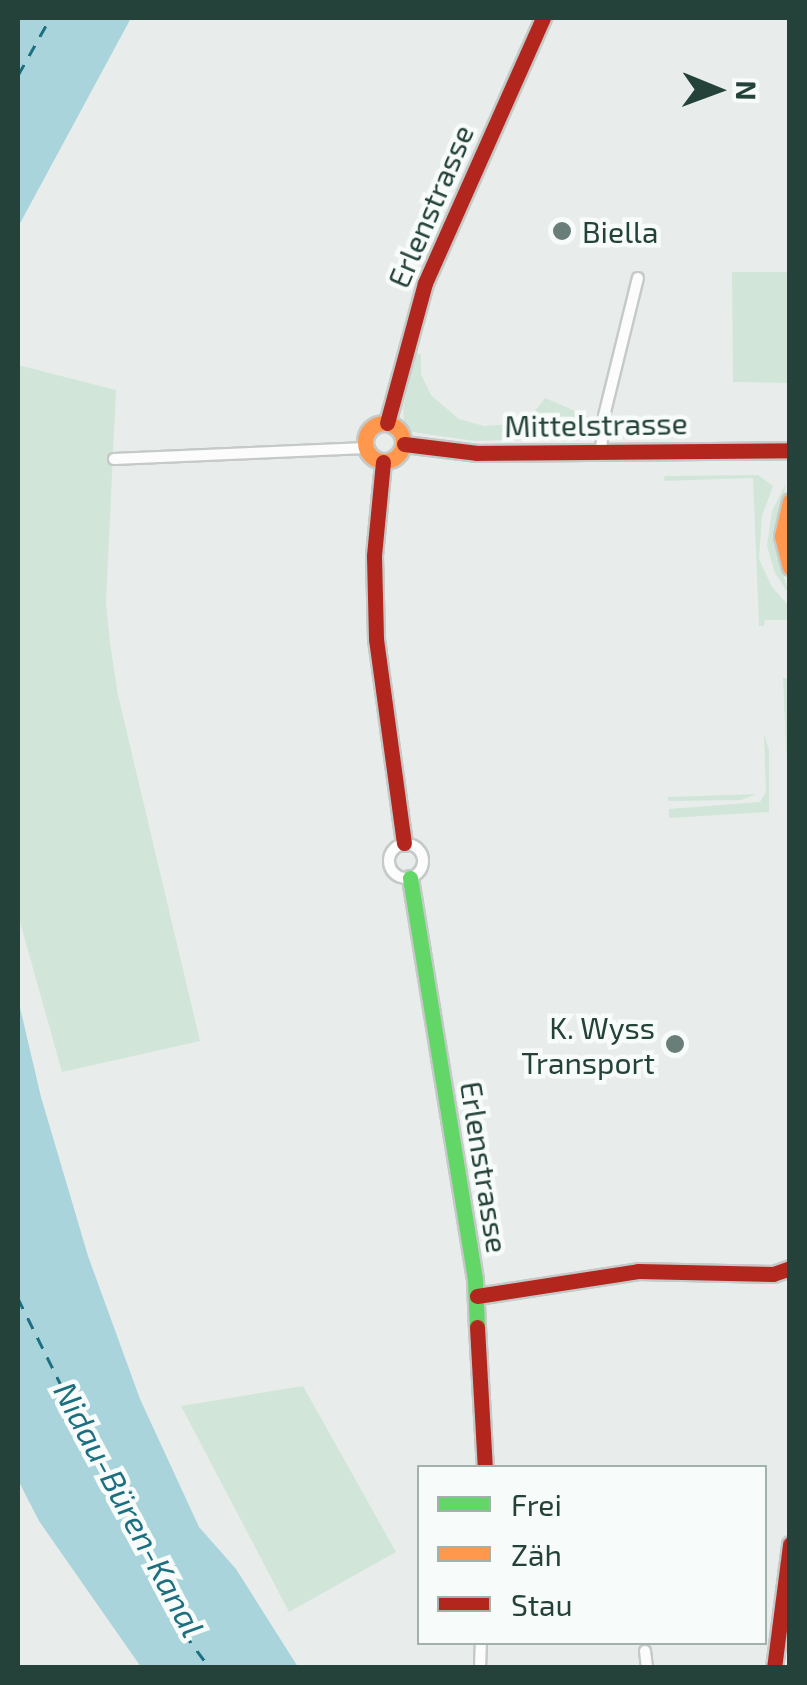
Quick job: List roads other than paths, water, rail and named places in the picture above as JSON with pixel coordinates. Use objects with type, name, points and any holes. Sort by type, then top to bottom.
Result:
[{"type":"main road","name":"Erlenstrasse","points":[[387,423],[425,283],[543,18]]},
{"type":"main road","points":[[387,423],[400,430],[404,444],[397,457],[383,462],[366,448],[369,430],[387,423]]},
{"type":"main road","name":"Mittelstrasse","points":[[404,444],[477,453],[790,450]]},
{"type":"main road","points":[[383,462],[374,556],[376,650],[404,843]]},
{"type":"main road","points":[[789,505],[782,536],[790,568]]},
{"type":"main road","name":"Erlenstrasse","points":[[410,878],[477,1296],[485,1465]]},
{"type":"main road","points":[[477,1296],[638,1271],[774,1274],[790,1268]]},
{"type":"main road","points":[[774,1668],[790,1544]]},
{"type":"main road","points":[[784,1668],[790,1630]]},
{"type":"street","name":"Mittelstrasse","points":[[601,451],[604,416],[638,278]]},
{"type":"street","points":[[114,458],[366,448]]},
{"type":"street","points":[[404,843],[419,849],[424,858],[422,868],[410,878],[399,877],[389,864],[394,848],[404,843]]},
{"type":"street","points":[[764,1668],[769,1639]]},
{"type":"street","points":[[645,1651],[648,1668]]},
{"type":"water","points":[[18,18],[131,18],[18,227]]},
{"type":"water","name":"Nidau-Büren-Kanal","points":[[18,999],[41,1097],[88,1256],[140,1399],[199,1527],[236,1569],[298,1667],[141,1667],[39,1521],[18,1480]]},
{"type":"place","name":"Biella","points":[[562,231]]},
{"type":"place","name":"K. Wyss Transport","points":[[675,1044]]}]
